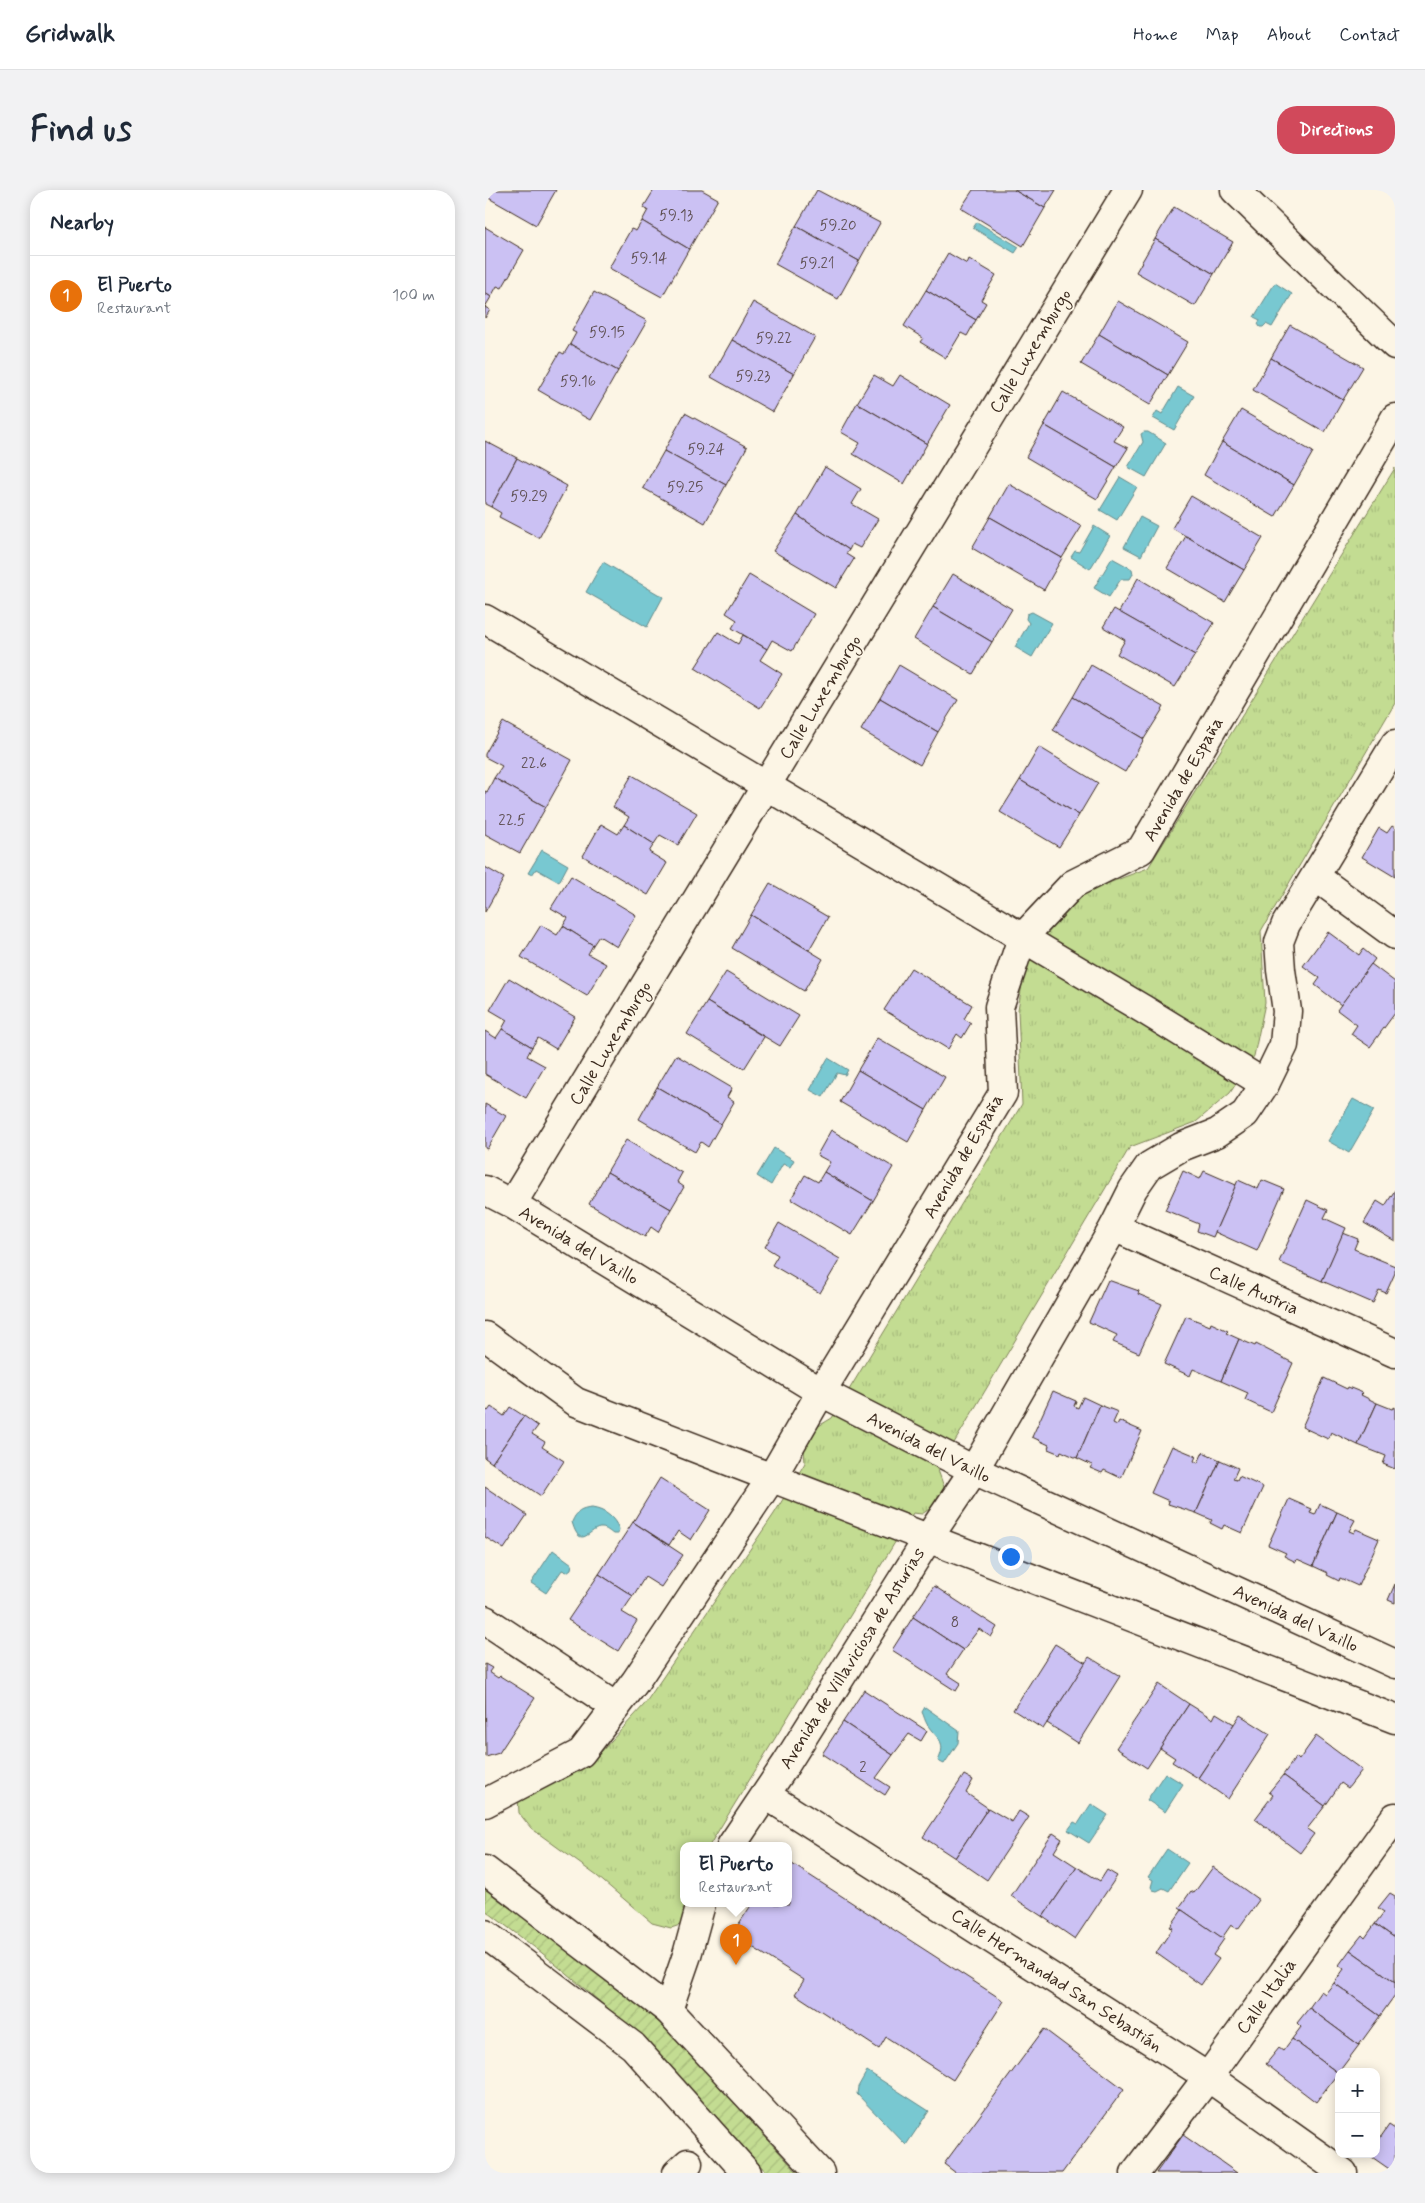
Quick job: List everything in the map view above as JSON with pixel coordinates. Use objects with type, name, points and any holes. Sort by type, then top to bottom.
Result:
[{"type":"street","name":"Calle Luxemburgo","points":[[512,1204],[1128,190]]},
{"type":"street","points":[[1235,190],[1395,345]]},
{"type":"street","name":"Avenida de España","points":[[773,1477],[821,1392],[1003,1093],[999,1008],[1022,938],[1073,884],[1141,850],[1395,418]]},
{"type":"street","points":[[485,619],[1143,1009],[1265,1084]]},
{"type":"street","points":[[974,1470],[1114,1227],[1133,1189],[1149,1166],[1181,1147],[1217,1133],[1245,1114],[1265,1084],[1283,1046],[1287,1011],[1279,942],[1286,924],[1395,744]]},
{"type":"street","points":[[1316,877],[1395,935]]},
{"type":"street","name":"Avenida del Vaillo","points":[[485,1190],[512,1204],[821,1392],[974,1470],[1395,1664]]},
{"type":"street","name":"Calle Austria","points":[[1114,1227],[1395,1353]]},
{"type":"street","points":[[485,1336],[576,1402],[929,1537],[1395,1719]]},
{"type":"street","name":"Avenida de Villaviciosa de Asturias","points":[[734,1842],[766,1795],[929,1537],[974,1470]]},
{"type":"street","points":[[485,1803],[581,1753],[635,1682],[773,1477]]},
{"type":"street","points":[[485,1620],[616,1707]]},
{"type":"street","name":"Calle Hermandad San Sebastián","points":[[766,1795],[1208,2077],[1343,2173]]},
{"type":"street","name":"Calle Italia","points":[[1135,2173],[1208,2077],[1395,1817]]},
{"type":"street","points":[[485,1870],[668,2010],[820,2173]]},
{"type":"street","points":[[668,2010],[687,1955],[700,1907]]},
{"type":"street","points":[[485,1934],[633,2046],[747,2173]]},
{"type":"green space","points":[[1395,468],[1395,703],[1261,931],[1265,1003],[1254,1056],[1230,1093],[1196,1122],[1130,1147],[938,1470],[944,1487],[941,1501],[922,1514],[913,1513],[711,1842],[680,1842],[680,1907],[689,1907],[686,1923],[671,1928],[652,1923],[597,1876],[531,1828],[519,1813],[518,1796],[590,1764],[644,1705],[774,1514],[805,1463],[804,1449],[817,1427],[832,1418],[1022,1104],[1018,1010],[1025,964],[1047,926],[1085,892],[1148,868]]},
{"type":"green space","points":[[485,1881],[557,1935],[668,2030],[798,2173],[767,2173],[649,2043],[542,1953],[485,1910]]},
{"type":"water","points":[[977,222],[1019,247],[1015,253],[973,228]]},
{"type":"water","points":[[1275,283],[1292,294],[1272,327],[1266,324],[1260,327],[1258,324],[1260,320],[1254,317]]},
{"type":"water","points":[[1178,387],[1194,396],[1174,430],[1153,418],[1157,411],[1162,414]]},
{"type":"water","points":[[1148,432],[1166,443],[1146,477],[1128,467],[1143,442],[1141,434]]},
{"type":"water","points":[[1120,477],[1137,487],[1117,520],[1100,510]]},
{"type":"water","points":[[1140,517],[1157,526],[1141,556],[1124,547]]},
{"type":"water","points":[[1094,526],[1110,536],[1090,569],[1071,557],[1075,551],[1079,552]]},
{"type":"water","points":[[1112,558],[1132,569],[1133,574],[1130,579],[1121,579],[1109,597],[1094,588]]},
{"type":"water","points":[[603,562],[663,597],[647,627],[586,592]]},
{"type":"water","points":[[1032,612],[1052,623],[1032,657],[1015,647],[1029,623],[1026,619],[1027,614]]},
{"type":"water","points":[[542,850],[568,865],[559,882],[536,869],[532,875],[528,873]]},
{"type":"water","points":[[828,1058],[848,1070],[845,1075],[837,1073],[823,1097],[810,1090]]},
{"type":"water","points":[[1353,1099],[1374,1110],[1349,1153],[1328,1141]]},
{"type":"water","points":[[774,1148],[794,1160],[790,1167],[783,1164],[771,1185],[757,1176]]},
{"type":"water","points":[[592,1508],[601,1510],[612,1518],[619,1529],[618,1534],[598,1528],[586,1536],[579,1536],[572,1522],[577,1513]]},
{"type":"water","points":[[553,1550],[572,1564],[571,1569],[567,1572],[562,1570],[546,1593],[531,1583]]},
{"type":"water","points":[[925,1707],[959,1731],[958,1743],[944,1764],[938,1761],[942,1748],[940,1740],[930,1729],[922,1712]]},
{"type":"water","points":[[1165,1773],[1183,1784],[1165,1812],[1147,1800]]},
{"type":"water","points":[[1091,1804],[1108,1815],[1089,1843],[1068,1830],[1074,1822],[1078,1824]]},
{"type":"water","points":[[1167,1849],[1188,1863],[1169,1891],[1163,1888],[1157,1891],[1153,1890],[1151,1887],[1153,1880],[1148,1877]]},
{"type":"water","points":[[867,2071],[929,2111],[906,2145],[857,2094],[858,2087]]},
{"type":"building","points":[[486,190],[556,190],[536,225],[485,196]]},
{"type":"building","points":[[654,190],[702,190],[718,199],[689,249],[642,221],[648,210],[643,208]]},
{"type":"building","points":[[817,190],[880,223],[859,261],[796,226]]},
{"type":"building","points":[[973,190],[1014,190],[1045,208],[1023,246],[961,208]]},
{"type":"building","points":[[1014,190],[1056,190],[1045,208]]},
{"type":"building","points":[[1174,207],[1233,242],[1214,274],[1155,239]]},
{"type":"building","points":[[642,221],[689,249],[662,297],[609,268],[631,229],[636,231]]},
{"type":"building","points":[[796,226],[859,261],[838,299],[775,264]]},
{"type":"building","points":[[485,227],[524,250],[502,288],[497,286],[491,297],[485,293]]},
{"type":"building","points":[[1155,239],[1214,274],[1195,306],[1136,272]]},
{"type":"building","points":[[948,253],[967,264],[969,259],[996,275],[981,300],[986,303],[976,320],[926,290]]},
{"type":"building","points":[[926,290],[976,320],[967,336],[961,333],[946,358],[920,342],[923,338],[904,326]]},
{"type":"building","points":[[594,292],[647,321],[618,371],[570,344],[576,333],[572,331]]},
{"type":"building","points":[[485,293],[491,297],[485,307]]},
{"type":"building","points":[[1118,301],[1188,342],[1168,375],[1099,334]]},
{"type":"building","points":[[753,302],[815,337],[794,374],[732,340]]},
{"type":"building","points":[[485,307],[490,310],[485,318]]},
{"type":"building","points":[[1290,325],[1363,367],[1343,400],[1271,358]]},
{"type":"building","points":[[1099,334],[1168,375],[1150,405],[1081,364]]},
{"type":"building","points":[[732,340],[794,374],[773,412],[711,377]]},
{"type":"building","points":[[570,344],[618,371],[590,420],[538,390],[560,352],[564,354]]},
{"type":"building","points":[[1271,358],[1343,400],[1325,432],[1253,390]]},
{"type":"building","points":[[874,375],[893,386],[900,375],[950,405],[927,444],[857,403]]},
{"type":"building","points":[[1063,392],[1123,427],[1114,441],[1128,448],[1116,467],[1044,425]]},
{"type":"building","points":[[857,403],[927,444],[904,484],[853,454],[860,443],[841,432]]},
{"type":"building","points":[[1241,410],[1313,452],[1294,485],[1222,442]]},
{"type":"building","points":[[685,413],[747,447],[726,485],[664,451]]},
{"type":"building","points":[[1044,425],[1116,467],[1097,499],[1026,457]]},
{"type":"building","points":[[485,441],[517,458],[491,507],[485,504]]},
{"type":"building","points":[[1222,442],[1294,485],[1275,517],[1204,475]]},
{"type":"building","points":[[664,451],[726,485],[705,523],[643,488]]},
{"type":"building","points":[[517,458],[567,486],[539,538],[499,517],[501,513],[491,507]]},
{"type":"building","points":[[825,467],[861,489],[852,504],[878,519],[860,548],[852,544],[849,550],[797,515]]},
{"type":"building","points":[[1009,484],[1082,526],[1062,558],[990,517]]},
{"type":"building","points":[[1191,496],[1263,538],[1244,570],[1172,528]]},
{"type":"building","points":[[797,515],[849,550],[846,554],[854,559],[836,588],[773,551]]},
{"type":"building","points":[[990,517],[1062,558],[1044,590],[972,548]]},
{"type":"building","points":[[1186,536],[1244,570],[1225,602],[1167,568]]},
{"type":"building","points":[[953,574],[1012,609],[992,642],[933,607]]},
{"type":"building","points":[[749,575],[814,614],[792,651],[772,640],[767,649],[732,628],[737,620],[726,613]]},
{"type":"building","points":[[1138,578],[1214,623],[1195,655],[1119,612]]},
{"type":"building","points":[[933,607],[992,642],[973,674],[914,639]]},
{"type":"building","points":[[1114,609],[1195,655],[1175,687],[1117,654],[1125,640],[1103,627]]},
{"type":"building","points":[[718,632],[738,644],[743,635],[767,649],[760,660],[782,674],[760,708],[695,668]]},
{"type":"building","points":[[899,665],[958,700],[938,732],[880,698]]},
{"type":"building","points":[[1091,665],[1164,707],[1144,739],[1073,697]]},
{"type":"building","points":[[1073,697],[1144,739],[1125,772],[1053,730]]},
{"type":"building","points":[[880,698],[938,732],[920,765],[861,730]]},
{"type":"building","points":[[503,722],[572,760],[546,807],[494,778],[502,766],[485,757],[485,754]]},
{"type":"building","points":[[1039,747],[1098,783],[1079,815],[1020,780]]},
{"type":"building","points":[[632,775],[697,813],[678,845],[660,835],[654,844],[624,825],[629,817],[613,807]]},
{"type":"building","points":[[494,778],[546,807],[520,853],[485,834],[485,791],[487,792]]},
{"type":"building","points":[[1020,780],[1079,815],[1059,847],[1000,812]]},
{"type":"building","points":[[601,824],[618,834],[624,825],[654,844],[649,852],[667,863],[648,895],[583,856]]},
{"type":"building","points":[[1392,826],[1395,828],[1395,877],[1362,857],[1379,828],[1387,833]]},
{"type":"building","points":[[485,867],[504,878],[485,912]]},
{"type":"building","points":[[571,876],[636,915],[617,947],[599,936],[593,945],[563,926],[568,918],[551,908]]},
{"type":"building","points":[[770,883],[828,917],[809,950],[751,915]]},
{"type":"building","points":[[751,915],[823,959],[804,991],[732,948]]},
{"type":"building","points":[[541,925],[557,935],[563,926],[593,945],[588,954],[606,964],[587,996],[521,957]]},
{"type":"building","points":[[1328,932],[1359,955],[1363,949],[1375,959],[1341,1005],[1315,985],[1320,978],[1303,966]]},
{"type":"building","points":[[1371,964],[1395,982],[1395,1013],[1370,1047],[1351,1034],[1357,1025],[1337,1010]]},
{"type":"building","points":[[911,968],[972,1005],[964,1019],[971,1023],[962,1038],[957,1034],[948,1049],[884,1010]]},
{"type":"building","points":[[726,972],[799,1016],[780,1046],[707,1002]]},
{"type":"building","points":[[509,978],[575,1017],[556,1049],[538,1038],[532,1047],[502,1029],[507,1020],[490,1010]]},
{"type":"building","points":[[707,1002],[764,1037],[744,1069],[687,1034]]},
{"type":"building","points":[[502,1029],[532,1047],[527,1056],[545,1066],[526,1098],[485,1074],[485,1031],[496,1038]]},
{"type":"building","points":[[877,1038],[945,1077],[926,1110],[858,1070]]},
{"type":"building","points":[[676,1055],[732,1088],[727,1097],[734,1102],[721,1124],[657,1087]]},
{"type":"building","points":[[858,1070],[926,1110],[908,1142],[840,1102]]},
{"type":"building","points":[[657,1087],[721,1124],[708,1147],[701,1142],[695,1152],[639,1119]]},
{"type":"building","points":[[485,1104],[506,1116],[487,1149],[485,1148]]},
{"type":"building","points":[[831,1130],[893,1167],[873,1201],[824,1172],[830,1162],[817,1155]]},
{"type":"building","points":[[626,1140],[682,1173],[677,1182],[684,1187],[671,1209],[607,1172]]},
{"type":"building","points":[[1183,1171],[1200,1179],[1204,1171],[1236,1185],[1213,1237],[1197,1231],[1199,1224],[1165,1210]]},
{"type":"building","points":[[607,1172],[671,1209],[658,1232],[651,1227],[645,1237],[589,1204]]},
{"type":"building","points":[[824,1172],[873,1201],[852,1235],[791,1199],[805,1175],[818,1182]]},
{"type":"building","points":[[1238,1180],[1258,1189],[1262,1180],[1284,1189],[1257,1251],[1215,1232]]},
{"type":"building","points":[[1395,1190],[1395,1241],[1364,1223],[1377,1201],[1385,1206]]},
{"type":"building","points":[[1307,1200],[1328,1210],[1324,1218],[1346,1228],[1322,1281],[1279,1262]]},
{"type":"building","points":[[779,1223],[840,1259],[820,1293],[772,1265],[778,1255],[765,1247]]},
{"type":"building","points":[[1343,1233],[1358,1239],[1354,1249],[1395,1266],[1395,1273],[1386,1293],[1379,1290],[1373,1303],[1322,1281]]},
{"type":"building","points":[[1108,1280],[1139,1291],[1138,1294],[1162,1304],[1139,1353],[1113,1342],[1117,1335],[1089,1322]]},
{"type":"building","points":[[1186,1316],[1210,1326],[1211,1323],[1239,1339],[1221,1381],[1193,1369],[1190,1376],[1164,1364]]},
{"type":"building","points":[[1239,1339],[1255,1346],[1256,1344],[1293,1363],[1271,1412],[1245,1400],[1248,1393],[1221,1381]]},
{"type":"building","points":[[1324,1378],[1347,1389],[1348,1387],[1363,1393],[1361,1395],[1377,1403],[1358,1445],[1331,1432],[1328,1439],[1302,1427]]},
{"type":"building","points":[[1053,1391],[1076,1401],[1074,1406],[1078,1408],[1083,1397],[1100,1405],[1077,1458],[1061,1451],[1060,1454],[1048,1449],[1049,1445],[1032,1437]]},
{"type":"building","points":[[1377,1403],[1392,1409],[1395,1407],[1395,1469],[1383,1464],[1386,1456],[1358,1445]]},
{"type":"building","points":[[1100,1405],[1118,1412],[1113,1423],[1117,1425],[1119,1421],[1142,1431],[1121,1478],[1104,1470],[1102,1473],[1090,1468],[1092,1465],[1077,1458]]},
{"type":"building","points":[[491,1407],[504,1416],[510,1407],[524,1416],[492,1463],[485,1458],[485,1409],[488,1411]]},
{"type":"building","points":[[524,1416],[538,1426],[532,1434],[545,1442],[542,1447],[564,1461],[541,1496],[492,1463]]},
{"type":"building","points":[[1172,1446],[1196,1456],[1194,1461],[1198,1463],[1203,1452],[1220,1460],[1196,1513],[1168,1504],[1169,1501],[1151,1493]]},
{"type":"building","points":[[1220,1460],[1238,1468],[1233,1479],[1237,1480],[1239,1476],[1263,1487],[1242,1533],[1224,1525],[1222,1529],[1210,1523],[1212,1520],[1196,1513]]},
{"type":"building","points":[[660,1478],[710,1510],[691,1540],[678,1531],[669,1545],[633,1522]]},
{"type":"building","points":[[485,1487],[527,1515],[504,1549],[485,1537]]},
{"type":"building","points":[[1289,1499],[1312,1509],[1310,1513],[1315,1515],[1320,1504],[1337,1512],[1313,1566],[1297,1559],[1296,1562],[1284,1556],[1286,1553],[1268,1545]]},
{"type":"building","points":[[1337,1512],[1355,1520],[1349,1531],[1354,1533],[1356,1529],[1379,1539],[1358,1586],[1340,1578],[1339,1581],[1313,1566]]},
{"type":"building","points":[[633,1522],[683,1555],[661,1587],[645,1577],[633,1596],[599,1574]]},
{"type":"building","points":[[599,1574],[633,1596],[622,1612],[637,1621],[618,1651],[568,1620]]},
{"type":"building","points":[[1395,1584],[1395,1603],[1388,1600]]},
{"type":"building","points":[[934,1586],[997,1627],[991,1637],[979,1629],[963,1650],[913,1617]]},
{"type":"building","points":[[913,1617],[963,1650],[947,1674],[961,1683],[956,1691],[892,1650]]},
{"type":"building","points":[[1055,1644],[1086,1663],[1043,1729],[1013,1710]]},
{"type":"building","points":[[1089,1657],[1120,1676],[1078,1743],[1047,1723]]},
{"type":"building","points":[[485,1664],[492,1668],[489,1672],[498,1678],[500,1676],[535,1698],[499,1753],[486,1757]]},
{"type":"building","points":[[1159,1684],[1189,1704],[1147,1768],[1116,1748]]},
{"type":"building","points":[[864,1690],[927,1731],[921,1741],[909,1734],[893,1755],[843,1722]]},
{"type":"building","points":[[1189,1704],[1213,1719],[1216,1713],[1234,1724],[1198,1778],[1172,1762],[1175,1758],[1160,1748]]},
{"type":"building","points":[[1240,1715],[1270,1734],[1228,1799],[1198,1778]]},
{"type":"building","points":[[843,1722],[893,1755],[876,1778],[890,1787],[885,1795],[822,1754]]},
{"type":"building","points":[[1316,1736],[1362,1770],[1348,1788],[1341,1783],[1325,1806],[1283,1775],[1296,1757],[1299,1760]]},
{"type":"building","points":[[964,1775],[973,1780],[966,1793],[988,1808],[955,1858],[923,1837]]},
{"type":"building","points":[[1283,1775],[1325,1806],[1307,1829],[1314,1834],[1300,1853],[1255,1819],[1273,1795],[1269,1792]]},
{"type":"building","points":[[988,1808],[1012,1822],[1019,1811],[1029,1817],[987,1880],[955,1858]]},
{"type":"building","points":[[1053,1833],[1062,1839],[1054,1852],[1077,1867],[1043,1917],[1011,1896]]},
{"type":"building","points":[[792,1864],[1004,2001],[953,2080],[886,2037],[879,2049],[795,1994],[804,1980],[732,1934],[750,1907],[792,1907]]},
{"type":"building","points":[[1077,1867],[1100,1881],[1107,1870],[1117,1876],[1075,1939],[1043,1917]]},
{"type":"building","points":[[1213,1867],[1259,1900],[1238,1929],[1231,1925],[1222,1938],[1179,1908],[1191,1891],[1194,1893]]},
{"type":"building","points":[[1390,1893],[1395,1896],[1395,1938],[1375,1924],[1384,1912],[1378,1908]]},
{"type":"building","points":[[1182,1910],[1224,1939],[1213,1955],[1219,1959],[1201,1985],[1156,1953],[1173,1928],[1170,1927]]},
{"type":"building","points":[[1375,1924],[1395,1938],[1395,1982],[1350,1950],[1362,1935],[1365,1938]]},
{"type":"building","points":[[1350,1950],[1395,1982],[1395,1995],[1380,2016],[1334,1983],[1344,1969],[1339,1965]]},
{"type":"building","points":[[1334,1983],[1380,2016],[1359,2045],[1309,2008],[1321,1991],[1325,1994]]},
{"type":"building","points":[[1309,2008],[1359,2045],[1342,2068],[1335,2068],[1335,2071],[1292,2039],[1301,2027],[1297,2023]]},
{"type":"building","points":[[1044,2029],[1124,2089],[1062,2173],[956,2173],[944,2164]]},
{"type":"building","points":[[1292,2039],[1335,2071],[1335,2077],[1316,2102],[1266,2064],[1279,2048],[1283,2051]]},
{"type":"building","points":[[1389,2125],[1395,2129],[1395,2173],[1373,2158],[1380,2158],[1380,2138]]},
{"type":"building","points":[[1183,2135],[1193,2142],[1237,2173],[1156,2173]]},
{"type":"place","name":"El Puerto","points":[[736,1965]]}]
